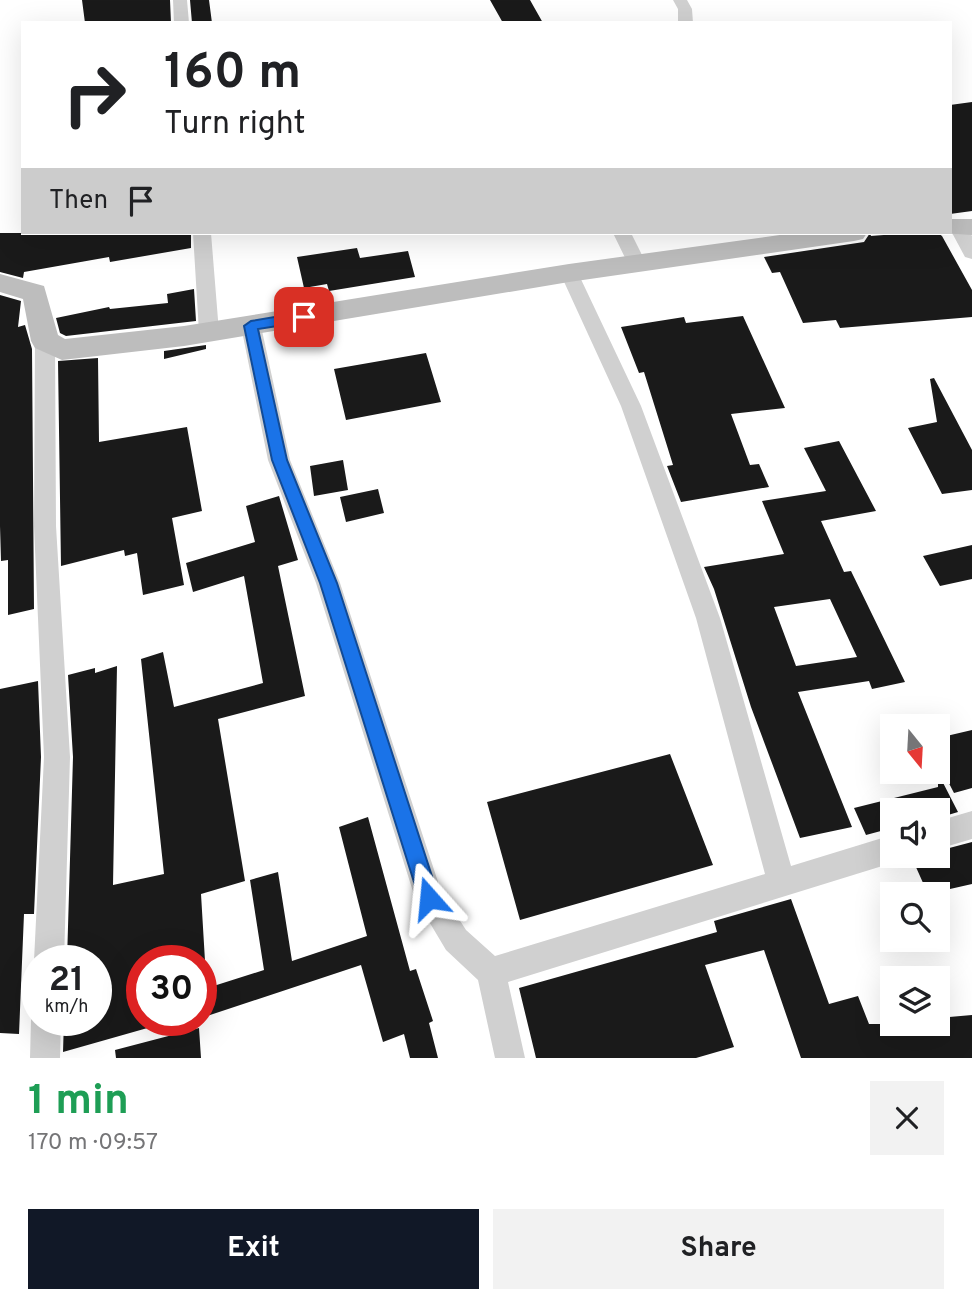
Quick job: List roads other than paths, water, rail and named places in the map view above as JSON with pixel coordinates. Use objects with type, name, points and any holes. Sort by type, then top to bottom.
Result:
[{"type":"street","points":[[180,0],[182,21]]},
{"type":"street","points":[[680,0],[685,9],[686,21]]},
{"type":"street","points":[[960,227],[972,253]]},
{"type":"street","points":[[202,235],[209,332]]},
{"type":"street","points":[[623,235],[638,265]]},
{"type":"street","points":[[45,341],[62,350],[209,332],[569,274],[840,235]]},
{"type":"street","points":[[569,274],[631,406],[708,618],[782,883]]},
{"type":"street","points":[[0,283],[36,293],[45,341],[45,526],[57,757],[50,945]]},
{"type":"street","points":[[251,326],[279,460],[328,583],[429,898],[456,940],[491,972],[510,1058]]},
{"type":"street","points":[[950,831],[972,825]]},
{"type":"street","points":[[491,972],[880,853]]},
{"type":"street","points":[[45,1058],[46,1036]]}]
